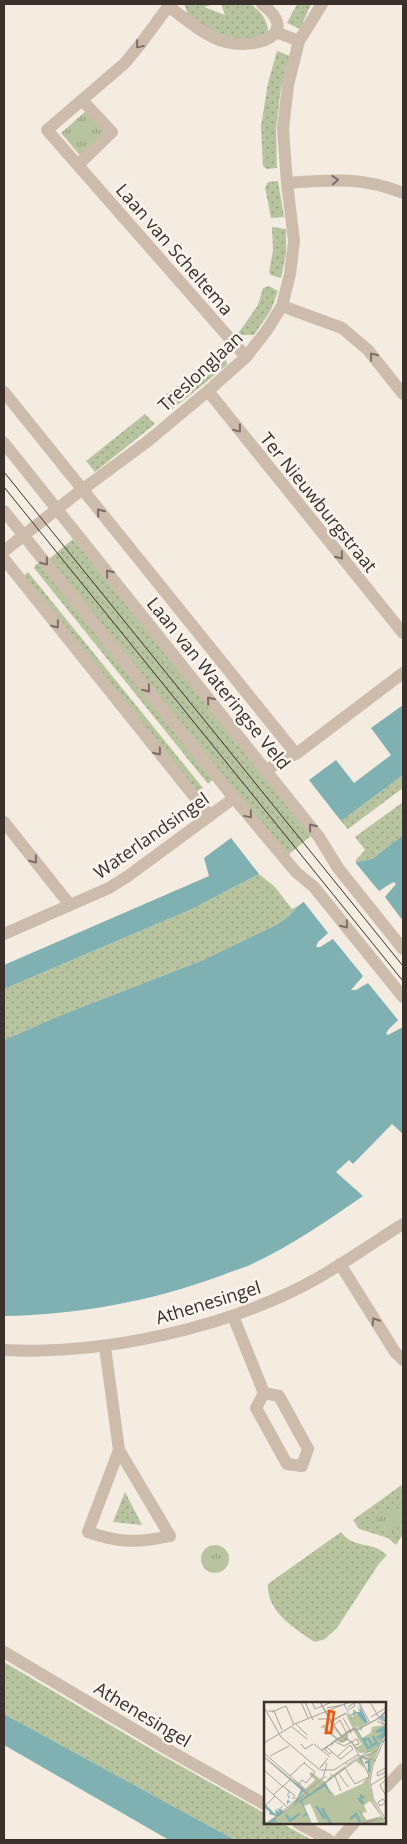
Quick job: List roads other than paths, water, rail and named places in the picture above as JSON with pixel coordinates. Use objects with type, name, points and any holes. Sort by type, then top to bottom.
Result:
[{"type":"street","points":[[78,165],[112,132],[82,100],[125,63],[169,5],[208,34],[231,43],[257,44],[271,38],[276,32],[277,22],[267,7],[262,4]]},
{"type":"street","name":"Treslonglaan","points":[[4,551],[57,508],[148,441],[208,391],[246,357],[267,330],[282,306],[290,274],[294,241],[286,183],[283,129],[288,85],[299,41],[322,4]]},
{"type":"street","points":[[276,32],[299,41]]},
{"type":"street","name":"Laan van Scheltema","points":[[82,100],[47,130],[246,357]]},
{"type":"street","points":[[286,183],[344,179],[385,186],[403,194]]},
{"type":"street","points":[[282,306],[342,328],[368,350],[403,394]]},
{"type":"street","name":"Ter Nieuwburgstraat","points":[[208,391],[403,634]]},
{"type":"street","name":"Laan van Wateringse Veld","points":[[4,392],[296,754]]},
{"type":"street","name":"Laan van Wateringse Veld","points":[[4,443],[267,770],[319,837],[338,868],[403,949]]},
{"type":"street","points":[[4,511],[234,798],[296,872],[314,887],[403,997]]},
{"type":"street","points":[[4,559],[210,816]]},
{"type":"street","points":[[267,770],[279,761],[296,754],[403,673]]},
{"type":"street","name":"Waterlandsingel","points":[[4,934],[109,888],[234,798]]},
{"type":"street","points":[[4,822],[70,905]]},
{"type":"street","name":"Athenesingel","points":[[4,1350],[43,1351],[105,1347],[163,1335],[233,1316],[277,1299],[316,1279],[403,1224]]},
{"type":"street","points":[[340,1264],[395,1352],[403,1360]]},
{"type":"street","points":[[233,1316],[264,1393]]},
{"type":"street","points":[[105,1347],[120,1450],[170,1536],[145,1541],[109,1540],[88,1532],[120,1450]]},
{"type":"street","points":[[264,1393],[279,1396],[308,1449],[302,1466],[287,1464],[256,1408],[264,1393]]},
{"type":"street","name":"Athenesingel","points":[[4,1652],[172,1752],[264,1804]]},
{"type":"street","points":[[387,1786],[403,1769]]},
{"type":"street","points":[[300,1824],[329,1840]]},
{"type":"street","points":[[339,1840],[353,1824]]},
{"type":"water","points":[[403,705],[403,775],[341,821],[309,780],[336,760],[354,783],[391,755],[371,728]]},
{"type":"water","points":[[403,835],[403,1134],[392,1124],[353,1164],[349,1160],[336,1172],[363,1196],[311,1231],[270,1255],[247,1266],[194,1285],[114,1305],[59,1313],[4,1316],[4,1040],[59,1016],[203,960],[278,924],[298,906],[357,862],[372,859]]},
{"type":"water","points":[[231,838],[259,874],[192,909],[4,989],[4,965],[209,876],[204,858]]},
{"type":"water","points":[[4,1714],[235,1840],[169,1840],[4,1745]]},
{"type":"tram line","points":[[4,472],[403,966]]},
{"type":"tram line","points":[[4,487],[403,981]]}]
